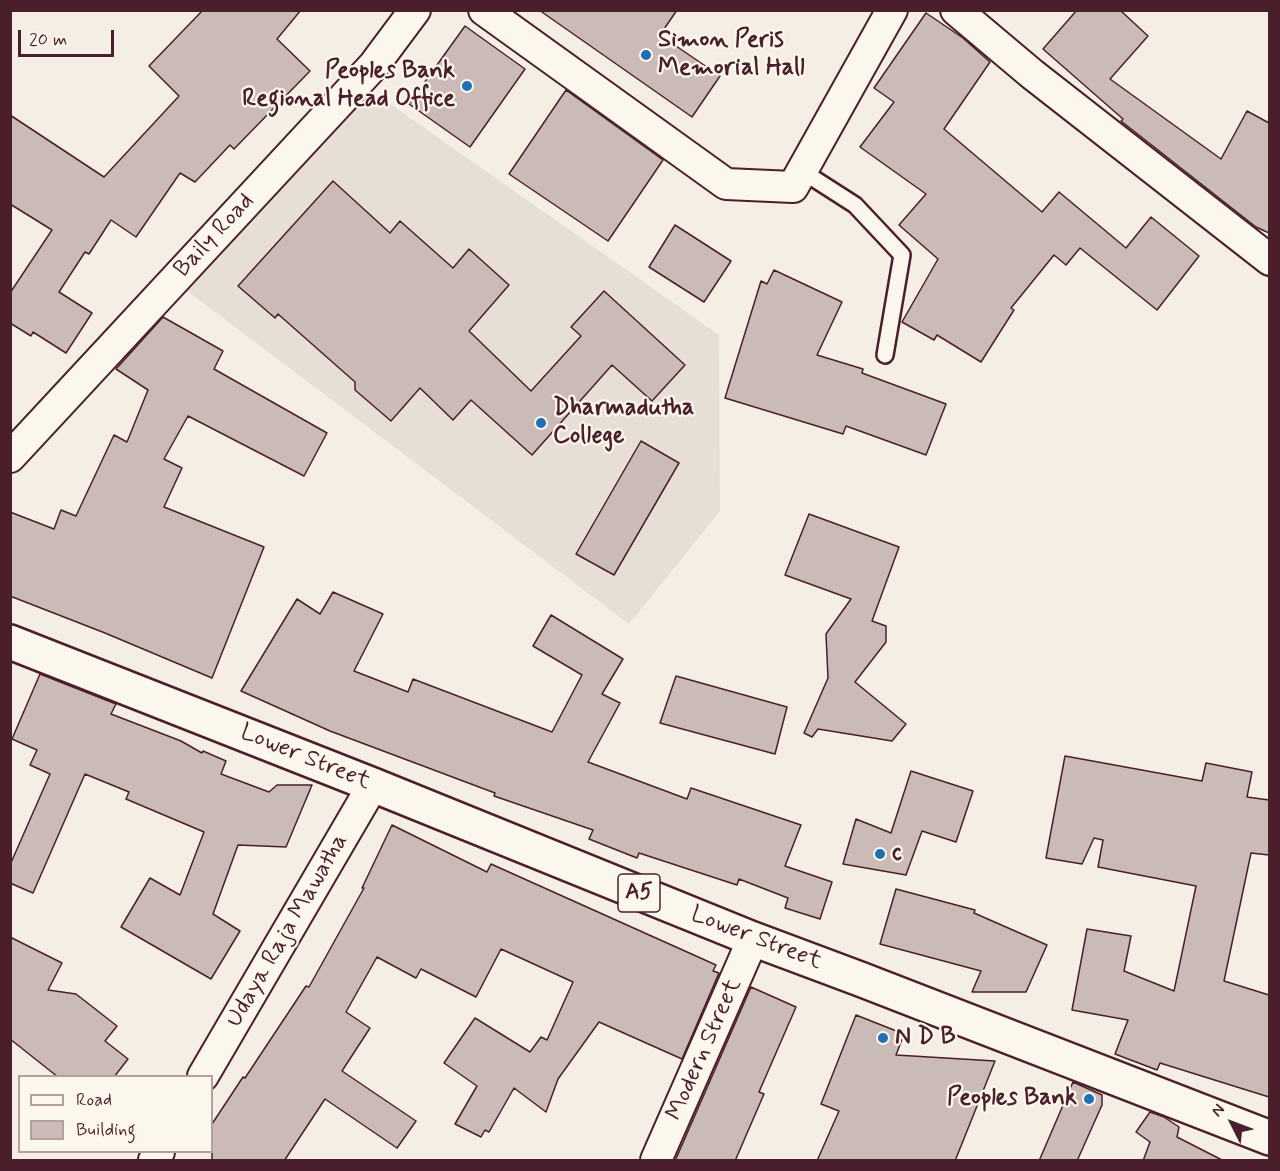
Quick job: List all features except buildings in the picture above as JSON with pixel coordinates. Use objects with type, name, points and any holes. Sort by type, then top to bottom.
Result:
[{"type":"highway","name":"Lower Street","points":[[10,642],[374,785],[753,939],[1269,1138]]},
{"type":"street","name":"Baily Road","points":[[10,457],[374,65],[415,10]]},
{"type":"street","points":[[484,10],[726,184],[794,187],[892,10]]},
{"type":"street","points":[[956,10],[1032,74],[1269,260]]},
{"type":"street","name":"Udaya Raja Mawatha","points":[[204,1075],[374,785]]},
{"type":"street","name":"Modern Street","points":[[656,1161],[753,939]]},
{"type":"lane","points":[[802,171],[855,205],[902,255],[885,355]]},
{"type":"shaded area","name":"Dharmadutha College","points":[[369,89],[719,335],[720,511],[629,624],[186,290]]},
{"type":"place","name":"Simon Peris Memorial Hall","points":[[646,55]]},
{"type":"place","name":"Peoples Bank Regional Head Office","points":[[467,86]]},
{"type":"place","name":"Dharmadutha College","points":[[541,423]]},
{"type":"place","name":"c","points":[[880,854]]},
{"type":"place","name":"N D B","points":[[883,1038]]},
{"type":"place","name":"Peoples Bank","points":[[1089,1099]]}]
